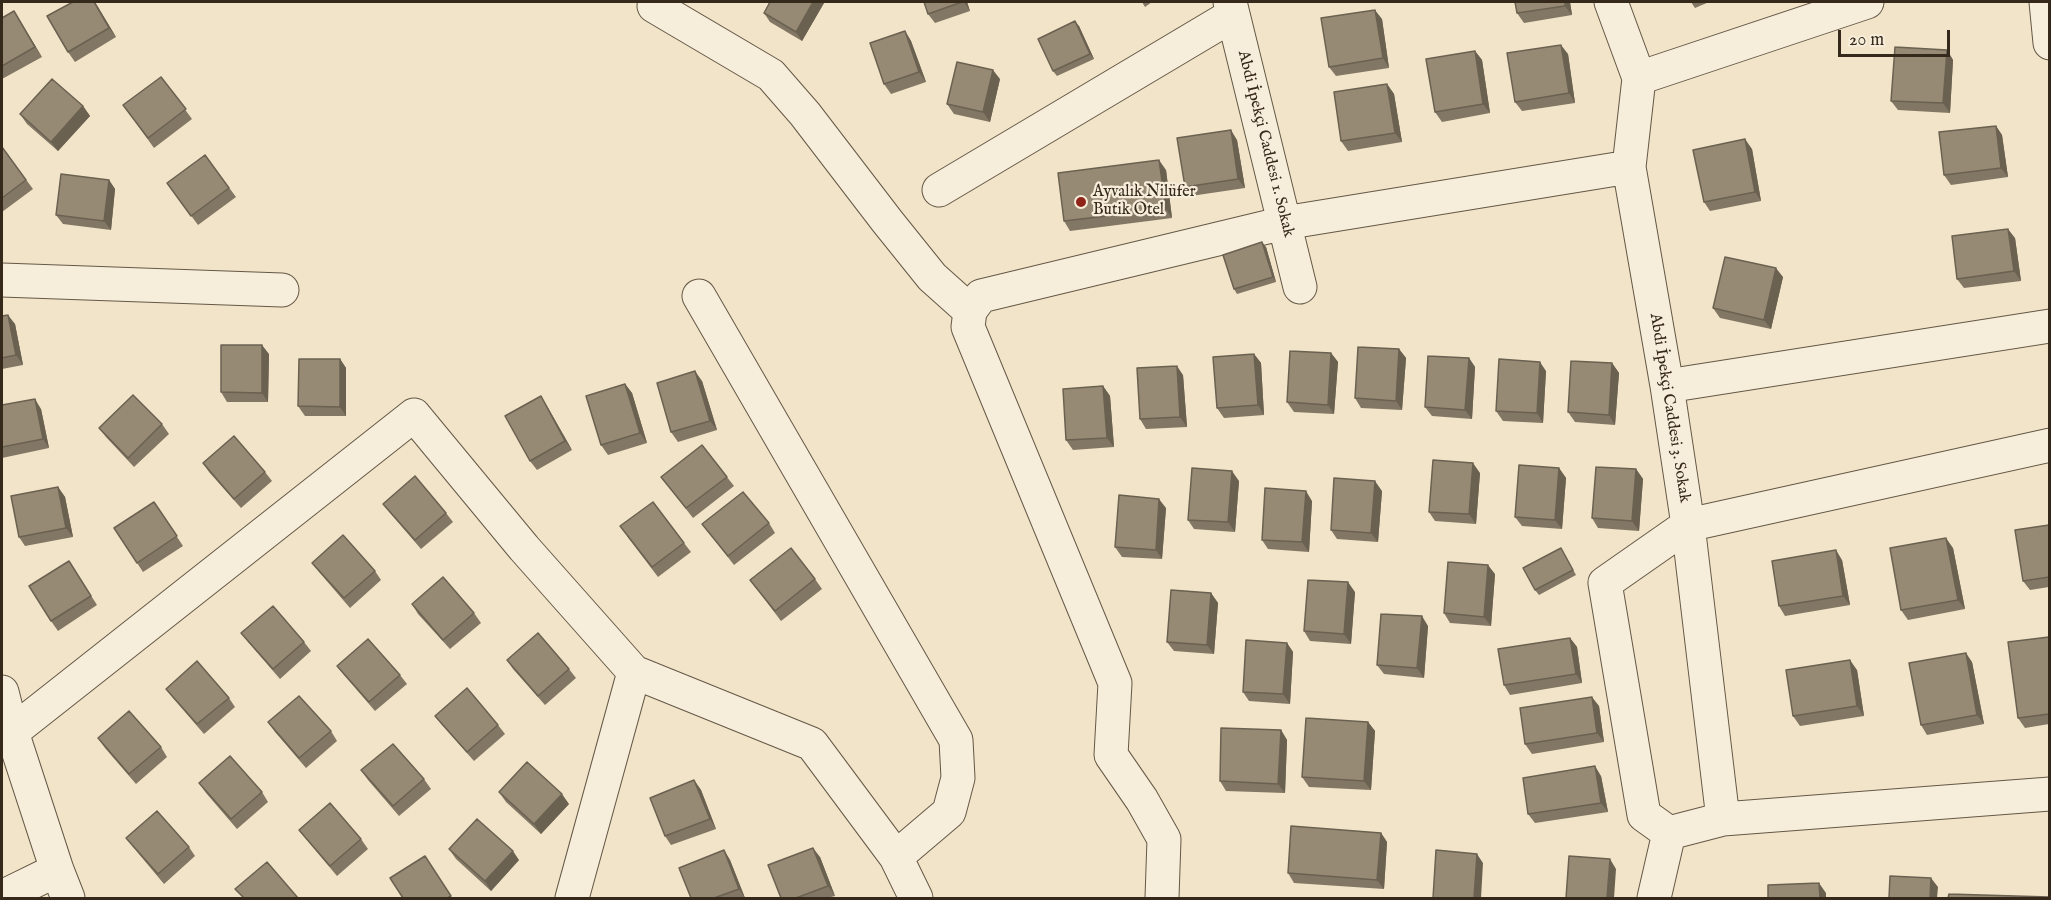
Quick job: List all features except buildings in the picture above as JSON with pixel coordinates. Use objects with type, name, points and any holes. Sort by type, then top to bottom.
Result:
[{"type":"street","name":"Abdi İpekçi Caddesi 3. Sokak","points":[[1611,2],[1639,78],[1629,167],[1667,386],[1688,525],[1723,819]]},
{"type":"street","points":[[1639,78],[1867,2]]},
{"type":"street","points":[[2046,2],[2049,43]]},
{"type":"street","points":[[654,6],[771,75],[805,114],[886,221],[932,277],[970,311]]},
{"type":"street","points":[[939,190],[1232,8]]},
{"type":"street","name":"Abdi İpekçi Caddesi 1. Sokak","points":[[1232,8],[1300,287]]},
{"type":"street","points":[[1162,898],[1164,839],[1142,800],[1111,755],[1114,683],[968,327],[970,311],[981,296],[1284,223],[1629,167]]},
{"type":"street","points":[[2,280],[282,290]]},
{"type":"street","points":[[699,296],[956,740],[958,778],[949,812],[896,857]]},
{"type":"street","points":[[1667,386],[2049,326]]},
{"type":"street","points":[[12,732],[414,415],[524,548],[634,672],[812,744],[896,857],[916,898]]},
{"type":"street","points":[[2049,445],[1688,525],[1605,583],[1644,815],[1669,832],[1723,819],[2049,794]]},
{"type":"street","points":[[572,898],[634,672]]},
{"type":"street","points":[[2,692],[12,732],[63,884],[2,897]]},
{"type":"street","points":[[1654,898],[1669,832]]},
{"type":"place","name":"Ayvalık Nilüfer Butik Otel","points":[[1081,202]]}]
